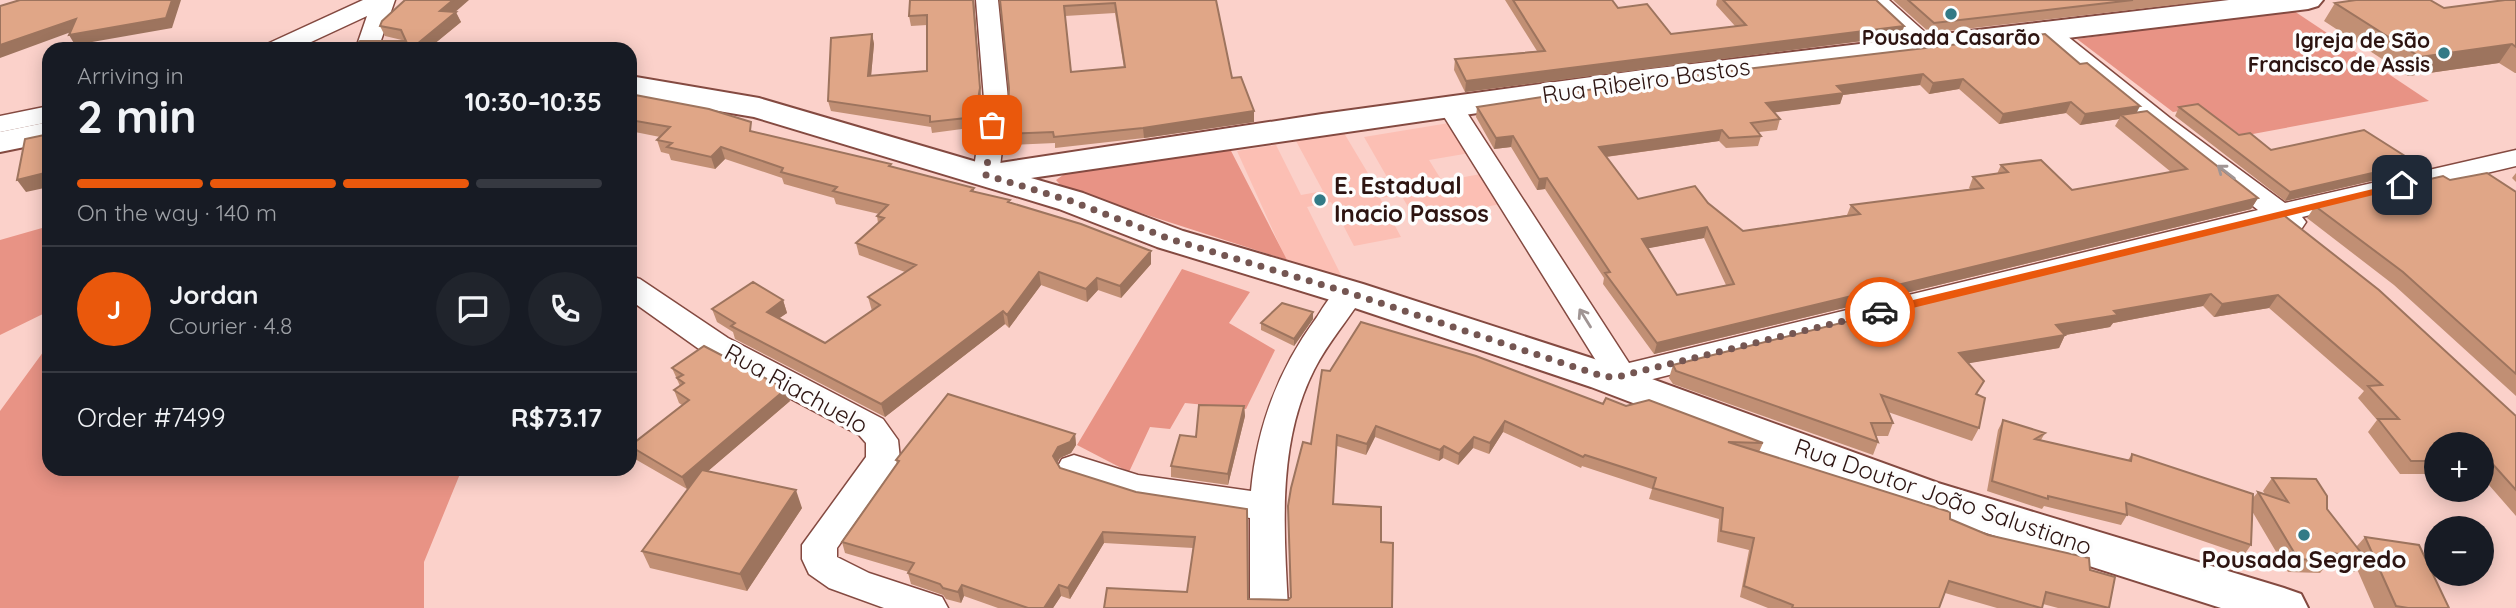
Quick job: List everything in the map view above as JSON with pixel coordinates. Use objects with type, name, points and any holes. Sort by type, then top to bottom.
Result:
[{"type":"main road","name":"Rua Ribeiro Bastos","points":[[986,175],[1256,132],[1925,43],[2308,0]]},
{"type":"main road","name":"Rua Doutor João Salustiano","points":[[637,87],[759,108],[1071,201],[1170,239],[1613,377],[1927,497],[2284,608]]},
{"type":"main road","points":[[0,142],[42,133]]},
{"type":"street","points":[[374,42],[383,0]]},
{"type":"street","points":[[292,42],[383,0]]},
{"type":"street","points":[[986,175],[996,99],[987,0]]},
{"type":"street","points":[[1876,0],[1925,43]]},
{"type":"street","points":[[2045,29],[2161,123],[2311,237]]},
{"type":"street","points":[[1451,107],[1613,377],[2516,158]]},
{"type":"street","points":[[0,124],[42,115]]},
{"type":"street","points":[[2475,169],[2506,189]]},
{"type":"street","name":"Rua Riachuelo","points":[[637,291],[717,346],[872,427],[882,440],[883,459],[820,545],[819,558],[824,568],[858,584],[929,608]]},
{"type":"street","points":[[1269,608],[1266,507],[1286,399],[1314,343],[1350,293]]},
{"type":"street","points":[[1074,468],[1138,488],[1266,507]]},
{"type":"shaded area","points":[[2291,9],[2429,101],[2242,136],[2202,108],[2173,112],[2077,39]]},
{"type":"shaded area","name":"E. Estadual Inacio Passos","points":[[1449,123],[1470,153],[1429,160],[1442,181],[1481,174],[1501,204],[1416,220],[1401,195],[1380,198],[1401,237],[1354,246],[1331,202],[1307,207],[1343,279],[1288,264],[1237,151],[1276,145],[1301,195],[1323,191],[1296,141],[1344,133],[1372,180],[1387,177],[1364,137]]},
{"type":"shaded area","points":[[1229,147],[1287,260],[1063,188],[1056,180],[1077,165]]},
{"type":"shaded area","points":[[42,228],[42,314],[0,335],[0,240]]},
{"type":"shaded area","points":[[1182,269],[1250,292],[1229,323],[1275,350],[1246,409],[1185,403],[1170,429],[1150,427],[1129,472],[1077,445]]},
{"type":"shaded area","points":[[42,354],[42,476],[459,476],[424,562],[424,608],[0,608],[0,411]]},
{"type":"building","points":[[20,0],[172,0],[166,18],[69,35],[76,19],[0,45],[0,6]]},
{"type":"building","points":[[405,0],[453,0],[440,11],[456,12],[420,42],[359,42],[406,41],[401,30],[380,26]]},
{"type":"building","points":[[910,0],[973,0],[980,88],[975,117],[930,122],[930,116],[828,101],[831,38],[872,34],[868,76],[927,71],[927,15],[909,16]]},
{"type":"building","points":[[1000,0],[1216,0],[1232,78],[1241,77],[1254,111],[1143,128],[1054,137],[1053,132],[1007,134],[1009,88]],"holes":[[[1115,3],[1125,67],[1071,72],[1064,6]]]},
{"type":"building","points":[[1513,0],[1612,0],[1618,8],[1647,4],[1671,34],[1746,25],[1723,0],[1876,0],[1904,26],[1466,81],[1455,59],[1545,51]]},
{"type":"building","points":[[1908,0],[2133,0],[1934,23]]},
{"type":"building","points":[[2356,0],[2430,0],[2444,8],[2516,0],[2516,47],[2512,44],[2420,57],[2335,3]]},
{"type":"building","points":[[2045,34],[2080,64],[2087,63],[2140,106],[2085,114],[2071,102],[2003,114],[1963,79],[1933,83],[1923,74],[1837,86],[1844,93],[1766,103],[1780,119],[1751,123],[1761,136],[1729,138],[1722,130],[1599,147],[1638,199],[1695,186],[1708,203],[1743,231],[1860,214],[1851,205],[1983,188],[1973,177],[2008,172],[2001,165],[2041,160],[2072,190],[2187,169],[2121,115],[2147,111],[2258,198],[1657,343],[1605,273],[1610,272],[1547,178],[1539,179],[1513,136],[1496,138],[1477,107],[1653,80]],"holes":[[[1707,227],[1734,284],[1677,295],[1642,239]]]},
{"type":"building","points":[[637,95],[709,109],[751,122],[750,131],[891,164],[889,166],[974,188],[971,191],[1010,200],[1008,202],[1081,224],[1151,251],[1120,286],[1097,278],[1086,289],[1039,272],[1007,315],[1003,311],[881,404],[731,326],[735,323],[712,309],[753,282],[783,300],[767,312],[825,343],[880,305],[868,297],[916,265],[856,243],[884,218],[877,216],[888,205],[833,191],[837,187],[781,172],[783,168],[721,147],[711,157],[667,147],[672,143],[657,140],[670,127],[637,121]]},
{"type":"building","points":[[2198,104],[2239,135],[2250,133],[2271,150],[2364,130],[2416,163],[2290,192],[2179,107]]},
{"type":"building","points":[[42,135],[42,174],[17,180],[25,139]]},
{"type":"building","points":[[2487,173],[2516,192],[2516,374],[2403,272],[2315,206],[2443,176],[2450,180]]},
{"type":"building","points":[[2281,213],[2379,290],[2516,416],[2516,490],[2494,465],[2494,432],[2424,432],[2424,461],[2411,461],[2378,419],[2399,419],[2368,386],[2382,385],[2278,295],[2222,304],[2211,294],[2114,311],[2118,315],[2056,325],[2065,335],[1959,353],[1984,381],[1976,394],[1985,398],[1979,428],[1881,395],[1893,423],[1871,423],[1878,442],[1676,371],[1673,365]]},
{"type":"building","points":[[1282,303],[1313,312],[1294,339],[1261,323]]},
{"type":"building","points":[[1361,322],[1476,356],[1603,404],[1606,398],[1626,406],[1649,400],[1763,443],[1728,442],[1950,512],[1950,519],[1988,535],[2089,558],[2090,570],[2115,577],[2109,608],[2046,592],[2041,608],[1949,581],[1939,608],[1792,608],[1793,605],[1744,586],[1754,538],[1721,531],[1723,508],[1653,488],[1656,478],[1585,455],[1583,457],[1505,421],[1490,443],[1474,437],[1459,454],[1444,446],[1440,450],[1376,426],[1367,444],[1337,435],[1333,504],[1381,507],[1381,542],[1393,543],[1392,608],[1104,608],[1107,588],[1187,592],[1195,537],[1103,532],[1068,588],[1059,585],[1044,608],[1028,608],[962,585],[958,592],[943,588],[940,584],[908,573],[914,563],[842,542],[899,461],[896,460],[948,394],[1075,434],[1070,442],[1058,447],[1053,456],[1060,468],[1136,492],[1247,509],[1248,599],[1288,600],[1291,597],[1288,506],[1303,442],[1311,444],[1322,370],[1330,371]]},
{"type":"building","points":[[704,346],[786,389],[682,477],[637,450],[637,441],[689,400],[674,390],[684,383],[677,378],[683,375],[672,368]]},
{"type":"building","points":[[1199,405],[1244,406],[1228,474],[1171,466],[1180,435],[1196,437]]},
{"type":"building","points":[[2003,420],[2045,433],[2035,439],[2131,461],[2132,454],[2253,494],[2251,545],[2126,503],[2127,515],[2048,496],[2048,499],[1992,481]]},
{"type":"building","points":[[702,470],[796,490],[740,574],[642,551]]},
{"type":"building","points":[[2272,478],[2316,479],[2327,496],[2327,509],[2366,559],[2332,553],[2330,561],[2298,559],[2258,492],[2288,502]]},
{"type":"building","points":[[2365,537],[2419,545],[2424,556],[2424,586],[2439,586],[2449,608],[2396,606]]},
{"type":"way so far","points":[[992,125],[986,175],[1071,201],[1170,239],[1350,293],[1605,377],[1621,376],[1880,312]]},
{"type":"place","name":"Pousada Casarão","points":[[1951,14]]},
{"type":"place","name":"Igreja de São Francisco de Assis","points":[[2444,53]]},
{"type":"place","name":"E. Estadual Inacio Passos","points":[[1320,200]]},
{"type":"place","name":"Pousada Segredo","points":[[2304,535]]},
{"type":"route","points":[[1880,312],[2402,185]]}]
